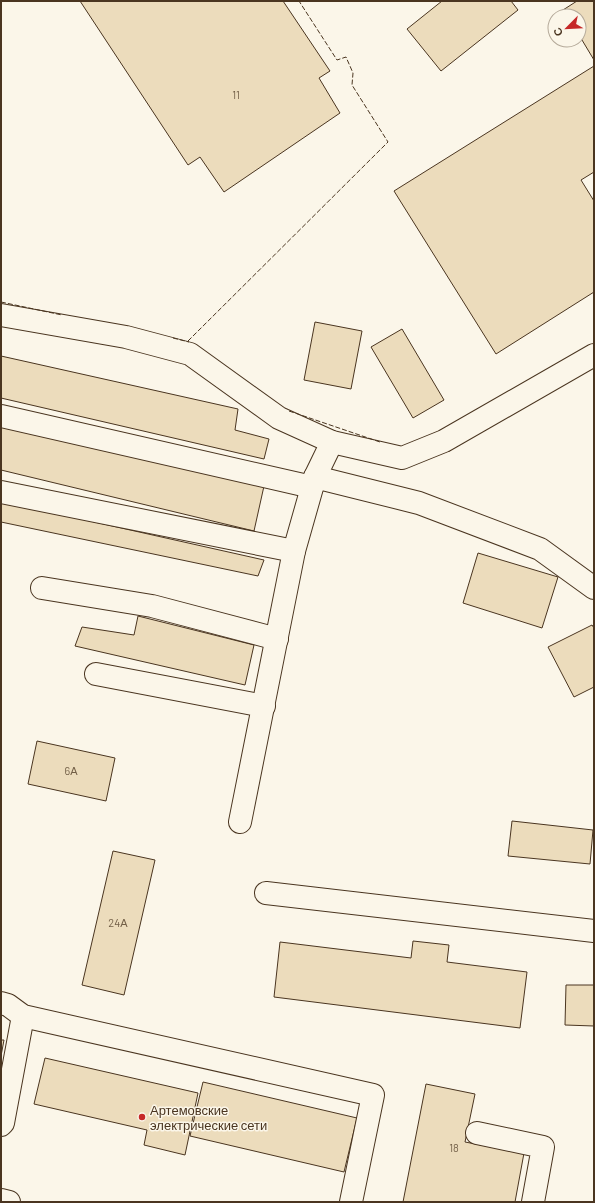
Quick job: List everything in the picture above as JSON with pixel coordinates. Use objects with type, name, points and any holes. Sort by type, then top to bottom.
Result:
[{"type":"street","points":[[1,316],[126,337],[190,354],[279,418],[332,442],[402,458],[444,441],[594,355]]},
{"type":"street","points":[[1,416],[419,503],[540,549],[594,588]]},
{"type":"street","points":[[240,822],[294,551],[314,482],[332,442]]},
{"type":"street","points":[[1,492],[294,551]]},
{"type":"street","points":[[42,588],[152,606],[277,639]]},
{"type":"street","points":[[96,674],[264,706]]},
{"type":"street","points":[[266,893],[594,931]]},
{"type":"street","points":[[1,1003],[8,1005],[24,1016],[373,1095],[351,1202]]},
{"type":"street","points":[[1,1124],[3,1123],[24,1016]]},
{"type":"street","points":[[477,1133],[543,1147],[534,1202]]},
{"type":"street","points":[[1,1200],[9,1202]]},
{"type":"building","points":[[80,1],[283,1],[330,71],[319,78],[340,113],[224,192],[200,157],[188,165]]},
{"type":"building","points":[[442,1],[511,1],[518,10],[441,71],[407,29]]},
{"type":"building","points":[[577,1],[594,1],[594,60],[587,48],[587,8],[566,8]]},
{"type":"building","points":[[594,66],[594,172],[581,180],[594,201],[594,292],[496,354],[394,191]]},
{"type":"building","points":[[315,322],[362,331],[351,389],[304,380]]},
{"type":"building","points":[[402,329],[444,400],[413,418],[371,347]]},
{"type":"building","points":[[1,356],[238,409],[235,430],[269,439],[264,459],[1,398]]},
{"type":"building","points":[[1,427],[264,486],[254,531],[1,470]]},
{"type":"building","points":[[1,501],[264,560],[258,576],[1,522]]},
{"type":"building","points":[[478,553],[558,577],[542,628],[463,603]]},
{"type":"building","points":[[138,616],[254,645],[245,685],[75,646],[82,627],[134,635]]},
{"type":"building","points":[[592,625],[594,628],[594,687],[574,697],[548,647]]},
{"type":"building","points":[[37,741],[115,758],[106,801],[28,784]]},
{"type":"building","points":[[512,821],[593,830],[590,864],[508,856]]},
{"type":"building","points":[[113,851],[155,860],[124,995],[82,985]]},
{"type":"building","points":[[413,941],[449,945],[447,962],[527,972],[520,1028],[274,997],[280,942],[411,958]]},
{"type":"building","points":[[566,985],[594,985],[594,1026],[565,1025]]},
{"type":"building","points":[[1,1040],[4,1040],[1,1056]]},
{"type":"building","name":"Артемовские электрические сети","points":[[45,1058],[198,1093],[185,1155],[144,1145],[147,1130],[34,1104]]},
{"type":"building","points":[[203,1082],[357,1118],[344,1172],[190,1136]]},
{"type":"building","points":[[426,1084],[475,1094],[465,1142],[524,1153],[515,1202],[403,1202]]},
{"type":"fence","points":[[188,341],[388,142],[352,85],[353,73],[346,57],[337,60],[299,1]]},
{"type":"fence","points":[[1,302],[62,315]]},
{"type":"fence","points":[[173,338],[189,342]]},
{"type":"fence","points":[[289,411],[380,442]]},
{"type":"place","name":"Артемовские электрические сети","points":[[142,1117]]}]
